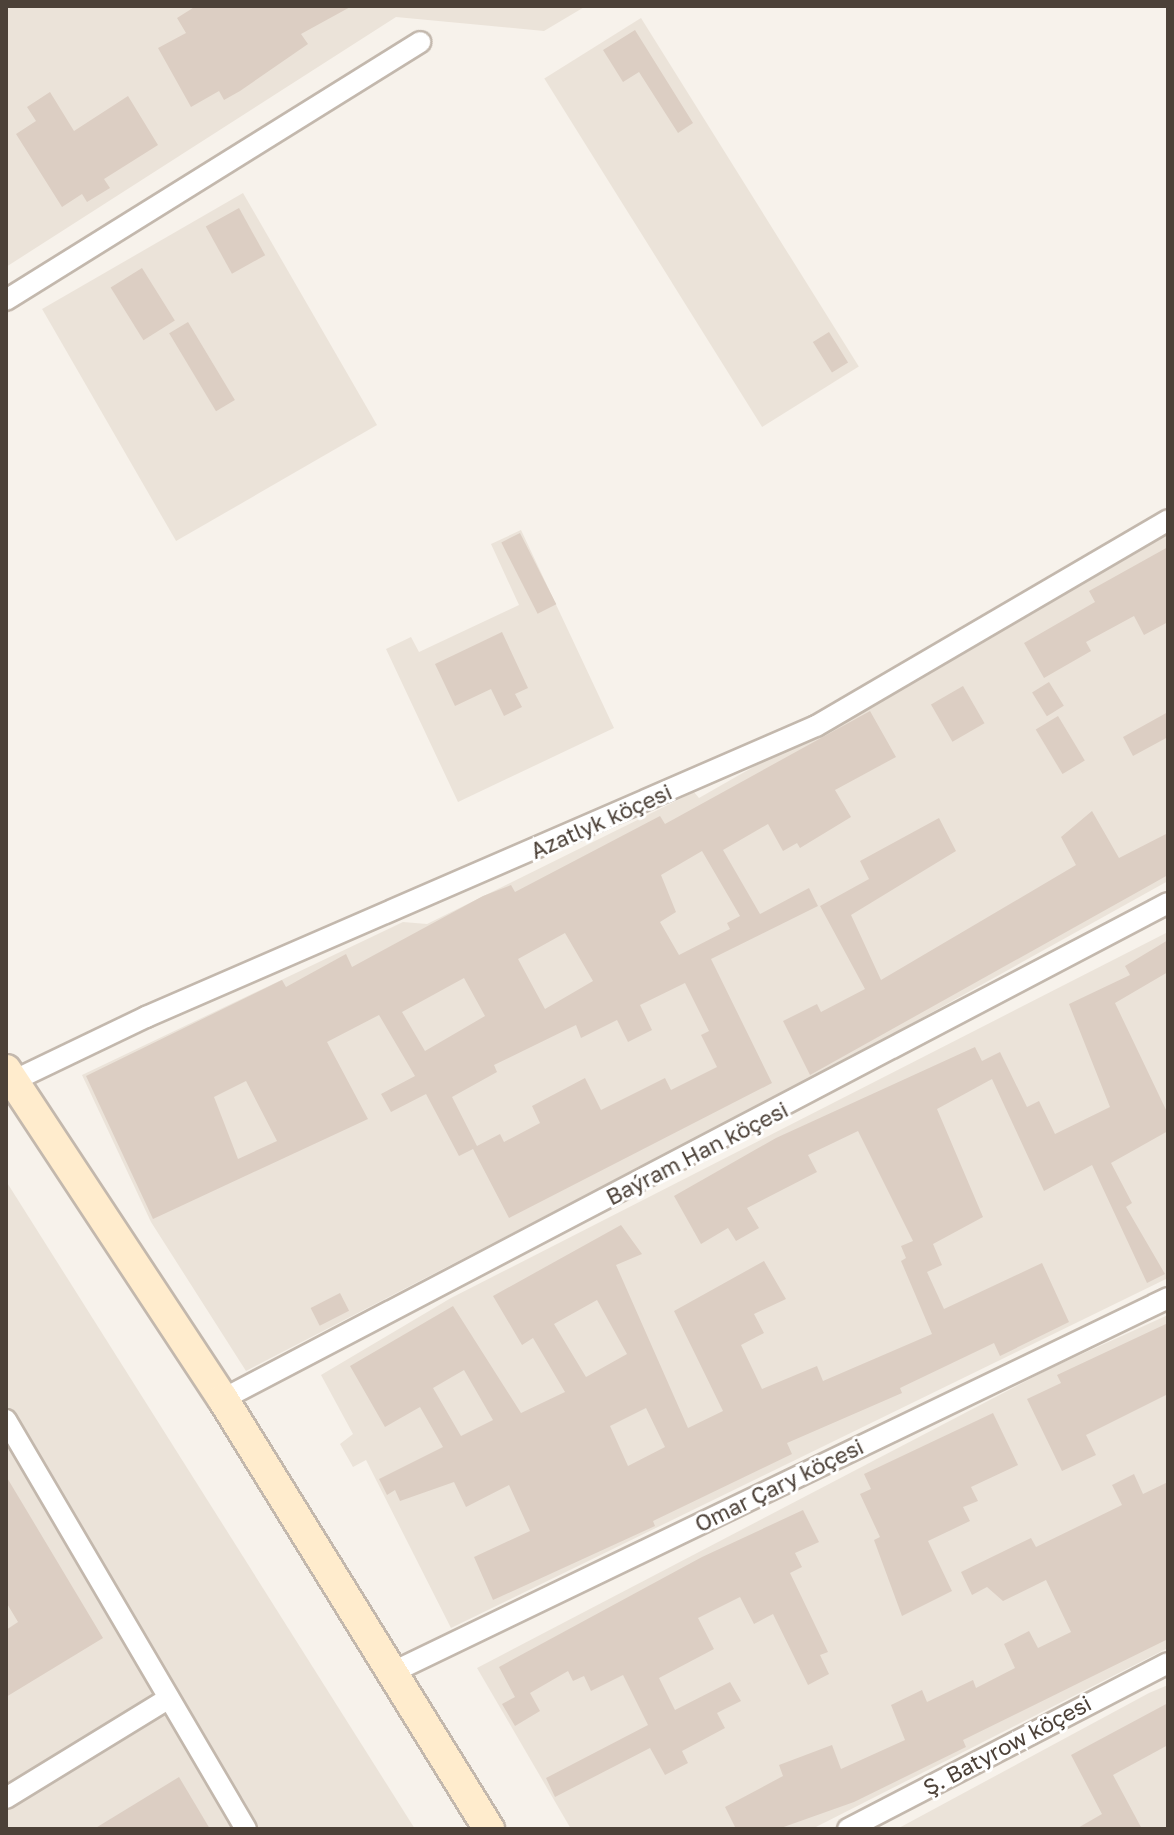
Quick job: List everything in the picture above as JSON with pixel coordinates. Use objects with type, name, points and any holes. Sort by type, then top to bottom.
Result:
[{"type":"street","points":[[6,300],[420,42]]},
{"type":"street","name":"Azatlyk köçesi","points":[[10,1076],[816,726],[1168,520]]},
{"type":"street","name":"Baýram Han köçesi","points":[[223,1399],[1168,903]]},
{"type":"street","points":[[10,1076],[223,1399],[489,1829]]},
{"type":"street","name":"Omar Çary köçesi","points":[[391,1673],[1168,1298]]},
{"type":"street","points":[[6,1420],[246,1829]]},
{"type":"street","name":"Ş. Batyrow köçesi","points":[[848,1829],[1168,1663]]},
{"type":"street","points":[[6,1798],[169,1698]]},
{"type":"shaded area","points":[[6,6],[586,6],[544,31],[396,17],[6,267]]},
{"type":"shaded area","points":[[641,18],[859,367],[762,427],[544,78]]},
{"type":"shaded area","points":[[243,193],[377,425],[176,541],[42,309]]},
{"type":"shaded area","points":[[521,530],[614,728],[458,802],[386,649],[411,637],[419,652],[519,605],[491,544]]},
{"type":"shaded area","points":[[1168,530],[1168,881],[846,1060],[246,1371],[151,1222],[82,1075],[403,922],[427,924],[694,792],[699,798]]},
{"type":"shaded area","points":[[1168,932],[1168,1278],[451,1628],[366,1460],[353,1467],[340,1444],[353,1434],[321,1375],[451,1298]]},
{"type":"shaded area","points":[[6,1181],[415,1829],[6,1829]]},
{"type":"shaded area","points":[[1168,1315],[1168,1648],[812,1829],[571,1829],[477,1668],[1051,1368]]},
{"type":"shaded area","points":[[1168,1685],[1168,1829],[897,1829],[1149,1693]]},
{"type":"building","points":[[196,6],[352,6],[301,34],[308,44],[240,91],[224,100],[219,91],[191,107],[158,48],[186,33],[177,18]]},
{"type":"building","points":[[635,30],[693,123],[678,133],[639,72],[623,82],[603,50]]},
{"type":"building","points":[[50,92],[74,131],[128,96],[158,145],[104,179],[110,188],[87,202],[82,194],[62,207],[16,134],[36,121],[27,107]]},
{"type":"building","points":[[239,208],[265,255],[232,274],[206,226]]},
{"type":"building","points":[[142,268],[175,321],[143,340],[111,288]]},
{"type":"building","points":[[188,322],[235,400],[216,411],[169,333]]},
{"type":"building","points":[[829,332],[848,363],[832,373],[813,342]]},
{"type":"building","points":[[520,533],[556,604],[538,614],[501,543]]},
{"type":"building","points":[[1168,547],[1168,622],[1144,635],[1134,616],[1086,642],[1091,651],[1044,678],[1024,643],[1095,602],[1089,591]]},
{"type":"building","points":[[502,632],[528,688],[515,694],[522,707],[504,716],[491,689],[455,706],[435,664]]},
{"type":"building","points":[[1049,682],[1064,706],[1047,716],[1032,693]]},
{"type":"building","points":[[963,686],[985,723],[952,742],[931,704]]},
{"type":"building","points":[[870,711],[896,757],[835,790],[851,817],[800,848],[797,843],[783,851],[768,824],[723,850],[760,914],[809,888],[818,906],[711,959],[772,1083],[509,1218],[473,1149],[459,1156],[426,1094],[391,1112],[381,1094],[415,1076],[379,1015],[327,1042],[368,1119],[153,1219],[86,1076],[282,980],[286,987],[346,954],[352,967],[483,896],[511,885],[515,892],[660,816],[665,824]],"holes":[[[702,851],[740,916],[727,923],[730,929],[679,955],[660,922],[676,912],[661,875]],[[565,933],[593,981],[545,1009],[518,959]],[[464,978],[485,1016],[425,1051],[402,1012]],[[685,983],[709,1031],[701,1035],[717,1067],[671,1090],[665,1078],[601,1110],[585,1078],[532,1106],[540,1123],[504,1142],[500,1134],[477,1146],[452,1097],[497,1072],[494,1065],[576,1025],[581,1038],[617,1020],[628,1042],[652,1030],[640,1005]],[[246,1081],[277,1141],[238,1159],[214,1097]]]},
{"type":"building","points":[[1168,712],[1168,737],[1133,756],[1123,737]]},
{"type":"building","points":[[1058,716],[1085,761],[1062,774],[1036,729]]},
{"type":"building","points":[[1092,811],[1119,858],[1168,833],[1168,875],[810,1075],[783,1021],[817,1004],[821,1012],[865,989],[820,906],[869,879],[860,861],[939,818],[956,851],[851,915],[881,980],[1076,865],[1061,837]]},
{"type":"building","points":[[1168,940],[1168,972],[1115,1003],[1168,1114],[1168,1131],[1111,1163],[1132,1203],[1126,1207],[1165,1274],[1147,1283],[1092,1165],[1044,1191],[992,1079],[937,1109],[983,1217],[933,1244],[942,1265],[927,1272],[944,1309],[1042,1263],[1069,1322],[1000,1356],[994,1343],[900,1388],[902,1393],[787,1443],[792,1454],[653,1521],[655,1526],[493,1600],[474,1557],[530,1531],[509,1485],[466,1507],[454,1482],[400,1501],[395,1490],[387,1495],[379,1479],[443,1447],[420,1407],[385,1427],[350,1366],[453,1306],[521,1413],[565,1392],[533,1338],[522,1345],[493,1296],[621,1225],[642,1254],[616,1265],[688,1428],[723,1411],[674,1311],[764,1261],[786,1299],[754,1314],[764,1333],[741,1345],[762,1389],[817,1366],[823,1381],[932,1334],[901,1261],[906,1258],[901,1246],[913,1241],[858,1131],[808,1155],[817,1172],[747,1208],[759,1228],[736,1241],[728,1228],[701,1244],[674,1196],[776,1138],[975,1047],[982,1061],[1000,1052],[1027,1107],[1039,1101],[1055,1134],[1110,1107],[1069,1004],[1130,975],[1125,966]],"holes":[[[597,1300],[627,1354],[586,1377],[554,1324]],[[464,1370],[493,1420],[461,1436],[433,1388]],[[646,1408],[665,1447],[628,1466],[610,1426]]]},
{"type":"building","points":[[340,1293],[349,1311],[320,1326],[311,1308]]},
{"type":"building","points":[[1168,1323],[1168,1394],[1086,1435],[1096,1455],[1062,1471],[1027,1399],[1061,1383],[1057,1375]]},
{"type":"building","points":[[993,1413],[1018,1465],[971,1487],[978,1501],[963,1507],[970,1521],[928,1541],[952,1591],[902,1616],[874,1540],[880,1537],[860,1494],[871,1489],[864,1474]]},
{"type":"building","points":[[1134,1474],[1143,1494],[1168,1482],[1168,1639],[963,1740],[966,1747],[854,1802],[778,1829],[736,1829],[725,1807],[783,1776],[779,1765],[832,1745],[841,1769],[905,1740],[891,1705],[922,1690],[927,1702],[973,1680],[976,1688],[1015,1668],[1004,1644],[1029,1631],[1038,1648],[1071,1632],[1046,1580],[1003,1601],[987,1587],[972,1595],[961,1572],[1031,1538],[1036,1547],[1122,1505],[1112,1485]]},
{"type":"building","points":[[6,1476],[103,1638],[6,1697],[6,1630],[18,1622],[6,1602]]},
{"type":"building","points":[[803,1510],[819,1542],[795,1553],[802,1567],[790,1573],[828,1652],[820,1655],[829,1674],[808,1685],[773,1614],[754,1624],[740,1597],[698,1618],[714,1649],[659,1678],[675,1710],[730,1682],[741,1701],[717,1713],[725,1728],[682,1751],[688,1763],[665,1775],[650,1748],[555,1797],[546,1778],[648,1725],[623,1675],[591,1691],[584,1676],[573,1681],[568,1671],[530,1693],[540,1711],[515,1726],[502,1704],[515,1697],[499,1667],[702,1557]]},
{"type":"building","points":[[1168,1703],[1168,1745],[1113,1775],[1142,1829],[1076,1829],[1102,1814],[1071,1755]]},
{"type":"building","points":[[179,1777],[210,1829],[94,1829]]}]
